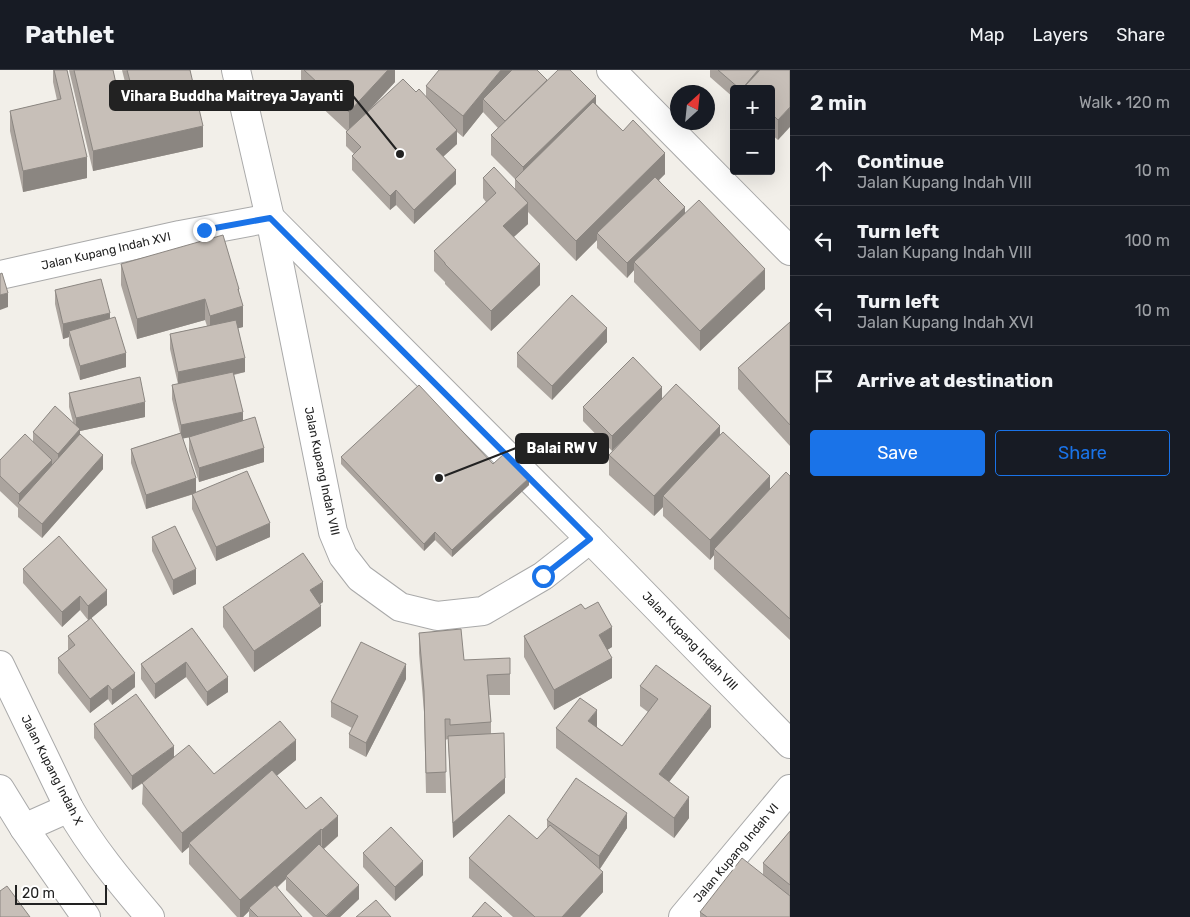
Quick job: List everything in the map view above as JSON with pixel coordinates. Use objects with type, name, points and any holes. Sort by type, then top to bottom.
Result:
[{"type":"street","name":"Jalan Kupang Indah VIII","points":[[236,70],[270,218],[333,532],[343,556],[360,578],[400,607],[437,616],[483,611],[543,576],[590,539]]},
{"type":"street","points":[[611,70],[790,251]]},
{"type":"street","name":"Jalan Kupang Indah VIII","points":[[270,218],[590,539],[790,744]]},
{"type":"street","name":"Jalan Kupang Indah XVI","points":[[0,275],[180,235],[270,218]]},
{"type":"street","name":"Jalan Kupang Indah X","points":[[0,665],[68,808],[80,828],[150,917]]},
{"type":"street","points":[[0,789],[24,828],[86,917]]},
{"type":"street","name":"Jalan Kupang Indah VI","points":[[683,917],[790,789]]},
{"type":"street","points":[[24,828],[68,808]]},
{"type":"building","points":[[54,70],[67,70],[87,157],[23,171],[10,111],[61,99]]},
{"type":"building","points":[[74,70],[113,70],[117,88],[131,85],[127,70],[190,70],[203,126],[93,151]]},
{"type":"building","points":[[304,70],[388,70],[349,112]]},
{"type":"building","points":[[439,70],[501,70],[463,116],[426,86]]},
{"type":"building","points":[[512,70],[537,70],[547,80],[505,121],[483,99]]},
{"type":"building","points":[[558,70],[570,70],[596,96],[523,167],[491,135]]},
{"type":"building","points":[[718,70],[758,70],[745,85],[735,85]]},
{"type":"building","points":[[760,70],[790,70],[790,107],[778,120],[775,117],[775,85],[746,85]]},
{"type":"building","points":[[403,79],[416,92],[419,89],[457,130],[436,149],[456,170],[414,210],[396,190],[390,196],[352,156],[361,147],[346,132]]},
{"type":"building","points":[[593,102],[623,131],[633,120],[665,153],[576,241],[515,179]]},
{"type":"building","points":[[494,167],[528,203],[503,226],[540,264],[491,311],[434,251],[496,193],[483,178]]},
{"type":"building","points":[[655,177],[685,207],[627,263],[597,233]]},
{"type":"building","points":[[699,200],[765,269],[700,331],[634,262]]},
{"type":"building","points":[[223,235],[243,306],[210,316],[205,299],[137,319],[121,264]]},
{"type":"building","points":[[2,273],[8,293],[0,295],[0,274]]},
{"type":"building","points":[[101,279],[110,313],[63,324],[55,290]]},
{"type":"building","points":[[572,295],[607,328],[552,386],[517,353]]},
{"type":"building","points":[[115,317],[126,353],[80,366],[69,331]]},
{"type":"building","points":[[236,320],[245,358],[178,372],[170,334]]},
{"type":"building","points":[[790,322],[790,425],[738,368]]},
{"type":"building","points":[[633,357],[662,387],[612,436],[583,407]]},
{"type":"building","points":[[233,372],[243,412],[181,425],[172,385]]},
{"type":"building","points":[[140,377],[145,402],[76,418],[69,393]]},
{"type":"building","points":[[676,384],[720,426],[654,496],[609,455]]},
{"type":"building","points":[[419,385],[493,464],[505,453],[529,478],[452,550],[435,532],[424,544],[341,457]]},
{"type":"building","points":[[55,406],[80,429],[58,454],[33,432]]},
{"type":"building","points":[[255,417],[264,448],[199,468],[189,437]]},
{"type":"building","points":[[723,432],[770,476],[710,540],[663,496]]},
{"type":"building","points":[[181,433],[196,478],[146,495],[131,449]]},
{"type":"building","points":[[25,434],[52,460],[19,494],[0,476],[0,460]]},
{"type":"building","points":[[80,434],[103,455],[42,524],[18,503]]},
{"type":"building","points":[[247,471],[270,523],[216,547],[192,494]]},
{"type":"building","points":[[786,472],[790,476],[790,619],[714,549]]},
{"type":"building","points":[[175,526],[196,569],[173,580],[152,537]]},
{"type":"building","points":[[59,536],[107,590],[88,606],[80,596],[62,612],[23,569]]},
{"type":"building","points":[[303,553],[323,582],[310,590],[321,606],[254,651],[223,607]]},
{"type":"building","points":[[598,602],[612,627],[599,635],[612,658],[554,690],[524,636],[581,604],[585,609]]},
{"type":"building","points":[[91,618],[135,673],[112,690],[108,685],[90,699],[58,658],[75,645],[68,636]]},
{"type":"building","points":[[192,628],[228,677],[207,692],[186,662],[155,684],[141,664]]},
{"type":"building","points":[[461,629],[464,660],[510,658],[510,674],[487,675],[491,722],[450,725],[450,719],[445,719],[446,772],[426,773],[424,691],[419,633]]},
{"type":"building","points":[[361,642],[406,664],[366,743],[349,734],[358,716],[331,702]]},
{"type":"building","points":[[656,665],[711,706],[659,774],[689,797],[674,818],[556,728],[580,698],[597,710],[588,721],[622,746],[658,699],[640,686]]},
{"type":"building","points":[[136,694],[174,746],[132,776],[94,724]]},
{"type":"building","points":[[280,721],[296,740],[182,833],[142,783],[189,745],[214,774]]},
{"type":"building","points":[[504,733],[505,778],[453,823],[448,736]]},
{"type":"building","points":[[272,770],[306,809],[321,797],[338,816],[240,900],[189,843]]},
{"type":"building","points":[[576,778],[627,813],[599,856],[547,820]]},
{"type":"building","points":[[509,815],[537,839],[550,825],[603,872],[562,917],[535,917],[469,858]]},
{"type":"building","points":[[391,827],[423,861],[395,887],[363,853]]},
{"type":"building","points":[[790,831],[790,885],[763,863]]},
{"type":"building","points":[[319,844],[359,885],[326,916],[286,876]]},
{"type":"building","points":[[742,858],[790,896],[790,917],[707,917],[700,912]]},
{"type":"building","points":[[275,885],[302,917],[258,917],[249,908]]},
{"type":"building","points":[[7,886],[30,917],[0,917],[0,891]]},
{"type":"building","points":[[376,900],[391,917],[356,917]]},
{"type":"building","points":[[485,902],[502,917],[472,917]]},
{"type":"place","name":"Vihara Buddha Maitreya Jayanti","points":[[400,154]]},
{"type":"place","name":"Balai RW V","points":[[439,478]]},
{"type":"route","points":[[204,230],[270,218],[590,539],[543,576]]}]
